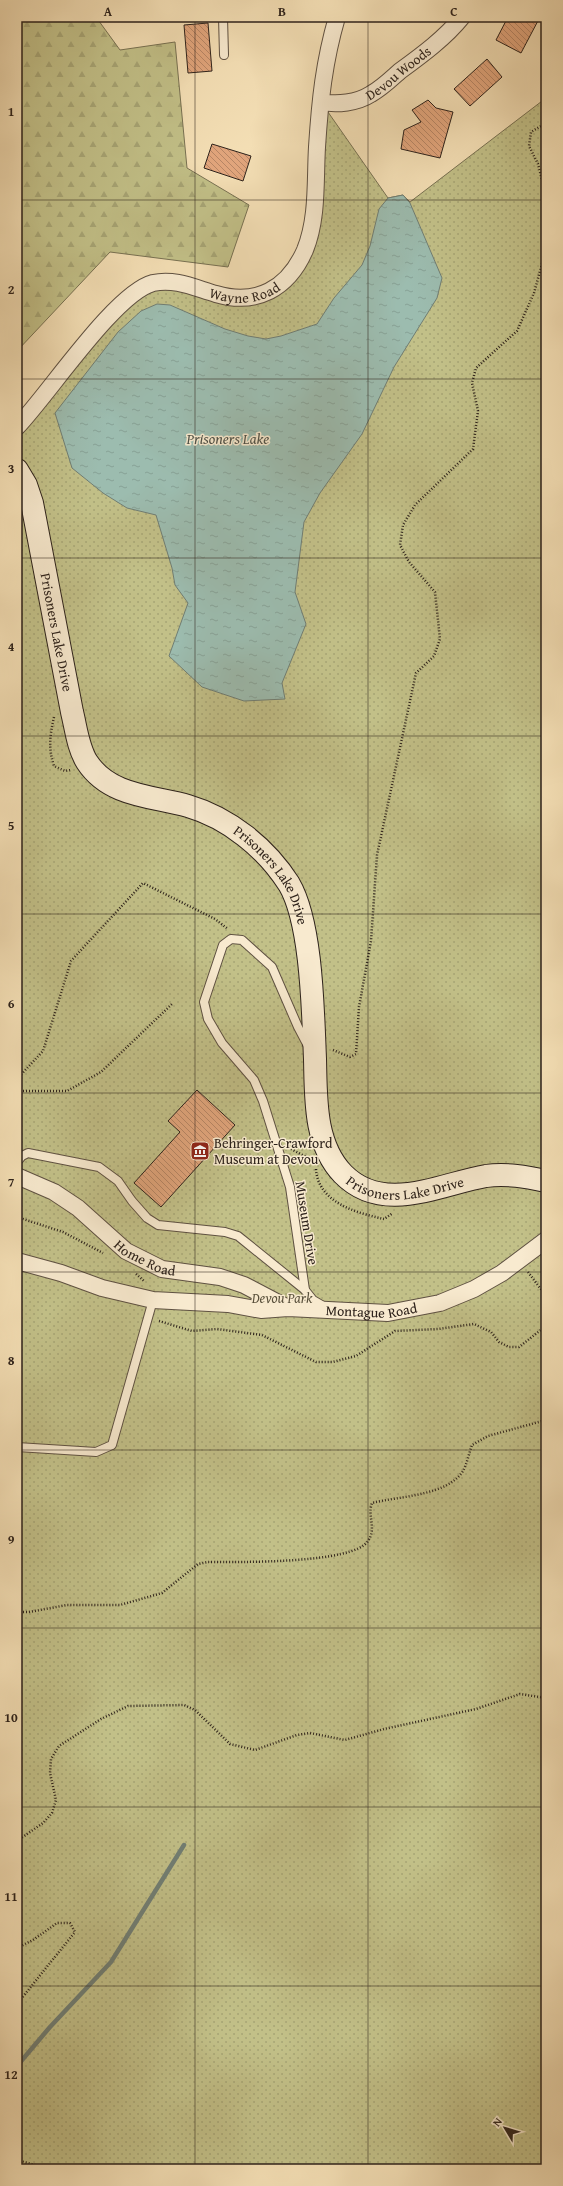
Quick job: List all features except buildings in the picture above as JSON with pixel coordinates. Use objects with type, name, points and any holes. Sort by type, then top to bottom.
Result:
[{"type":"street","name":"Wayne Road","points":[[17,427],[120,304],[142,288],[165,281],[177,282],[217,294],[240,298],[255,298],[269,292],[279,285],[295,268],[305,250],[316,204],[323,73],[337,17]]},
{"type":"street","name":"Devou Woods","points":[[321,102],[352,102],[371,95],[428,50],[454,27],[462,17]]},
{"type":"street","name":"Prisoners Lake Drive","points":[[17,470],[26,485],[32,503],[72,712],[80,745],[86,761],[94,771],[113,786],[128,793],[189,806],[220,819],[243,834],[272,862],[289,885],[301,912],[309,968],[306,1031],[315,1058],[316,1101],[323,1142],[332,1159],[344,1175],[364,1189],[376,1194],[399,1195],[422,1192],[488,1176],[523,1176],[546,1181]]},
{"type":"street","name":"Home Road","points":[[17,1176],[54,1192],[78,1208],[126,1251],[162,1269],[220,1277],[244,1285],[288,1308]]},
{"type":"street","name":"Montague Road","points":[[17,1261],[61,1273],[102,1288],[152,1300],[228,1304],[261,1310],[288,1308],[388,1313],[440,1303],[474,1289],[524,1258],[546,1240]]},
{"type":"lane","points":[[223,17],[224,55]]},
{"type":"lane","name":"Museum Drive","points":[[242,940],[231,939],[223,945],[204,1002],[208,1020],[222,1043],[254,1080],[263,1101],[290,1187],[305,1290]]},
{"type":"lane","points":[[242,940],[272,967],[306,1031]]},
{"type":"lane","points":[[17,1162],[22,1156],[28,1153],[99,1167],[118,1181],[132,1201],[147,1218],[158,1225],[225,1232],[238,1236],[305,1290],[313,1300],[329,1310]]},
{"type":"lane","points":[[17,1447],[96,1452],[112,1445],[152,1300]]},
{"type":"path","points":[[546,123],[531,132],[529,146],[538,164],[546,196]]},
{"type":"path","points":[[306,1031],[340,1054],[350,1057],[356,1054],[359,1007],[371,941],[378,848],[416,673],[434,656],[440,639],[435,592],[409,562],[400,545],[403,525],[415,505],[473,450],[478,411],[472,384],[476,368],[517,331],[534,293],[546,249]]},
{"type":"path","points":[[17,1079],[43,1051],[71,960],[143,883],[215,919],[242,940]]},
{"type":"path","points":[[17,1091],[66,1091],[101,1072],[172,1004]]},
{"type":"path","points":[[294,1151],[317,1162]]},
{"type":"path","points":[[17,1218],[63,1232],[109,1256]]},
{"type":"path","points":[[524,1258],[529,1275],[546,1296]]},
{"type":"path","points":[[134,1273],[146,1282],[152,1300]]},
{"type":"path","points":[[148,1316],[167,1325],[192,1331],[217,1329],[262,1335],[316,1362],[333,1362],[356,1356],[395,1331],[438,1329],[474,1324],[491,1332],[499,1342],[509,1347],[519,1347],[546,1326]]},
{"type":"path","points":[[17,1612],[30,1612],[73,1604],[120,1605],[162,1593],[198,1564],[208,1562],[328,1558],[353,1552],[367,1542],[372,1534],[370,1509],[372,1503],[433,1491],[456,1479],[463,1471],[472,1445],[488,1436],[546,1420]]},
{"type":"path","points":[[17,1841],[43,1823],[52,1813],[56,1800],[50,1773],[51,1759],[59,1746],[101,1719],[128,1706],[184,1705],[195,1710],[230,1744],[255,1750],[296,1735],[310,1732],[345,1740],[384,1729],[476,1709],[520,1694],[546,1698]]},
{"type":"path","points":[[17,1948],[33,1940],[58,1923],[70,1923],[75,1932],[17,2004]]},
{"type":"path","points":[[17,2160],[49,2169]]},
{"type":"green space","points":[[17,17],[96,17],[120,50],[175,42],[187,168],[249,205],[228,267],[110,252],[17,351]]},
{"type":"green space","name":"Devou Park","points":[[546,98],[546,2169],[17,2169],[17,427],[78,353],[152,283],[255,298],[305,250],[321,102],[388,198],[403,195],[410,202]]},
{"type":"water","name":"Prisoners Lake","points":[[403,195],[410,203],[442,278],[437,298],[394,367],[362,434],[320,493],[304,522],[295,592],[306,624],[282,683],[285,699],[244,701],[202,687],[169,656],[188,603],[175,585],[172,568],[156,515],[127,508],[103,493],[72,468],[55,413],[118,332],[141,311],[157,304],[170,305],[225,329],[248,336],[266,339],[281,336],[317,324],[334,298],[362,265],[370,246],[379,209],[388,198]]},
{"type":"waterway","points":[[17,2066],[50,2027],[111,1962],[184,1845]]},
{"type":"place","name":"Behringer-Crawford Museum at Devou","points":[[200,1151]]}]
